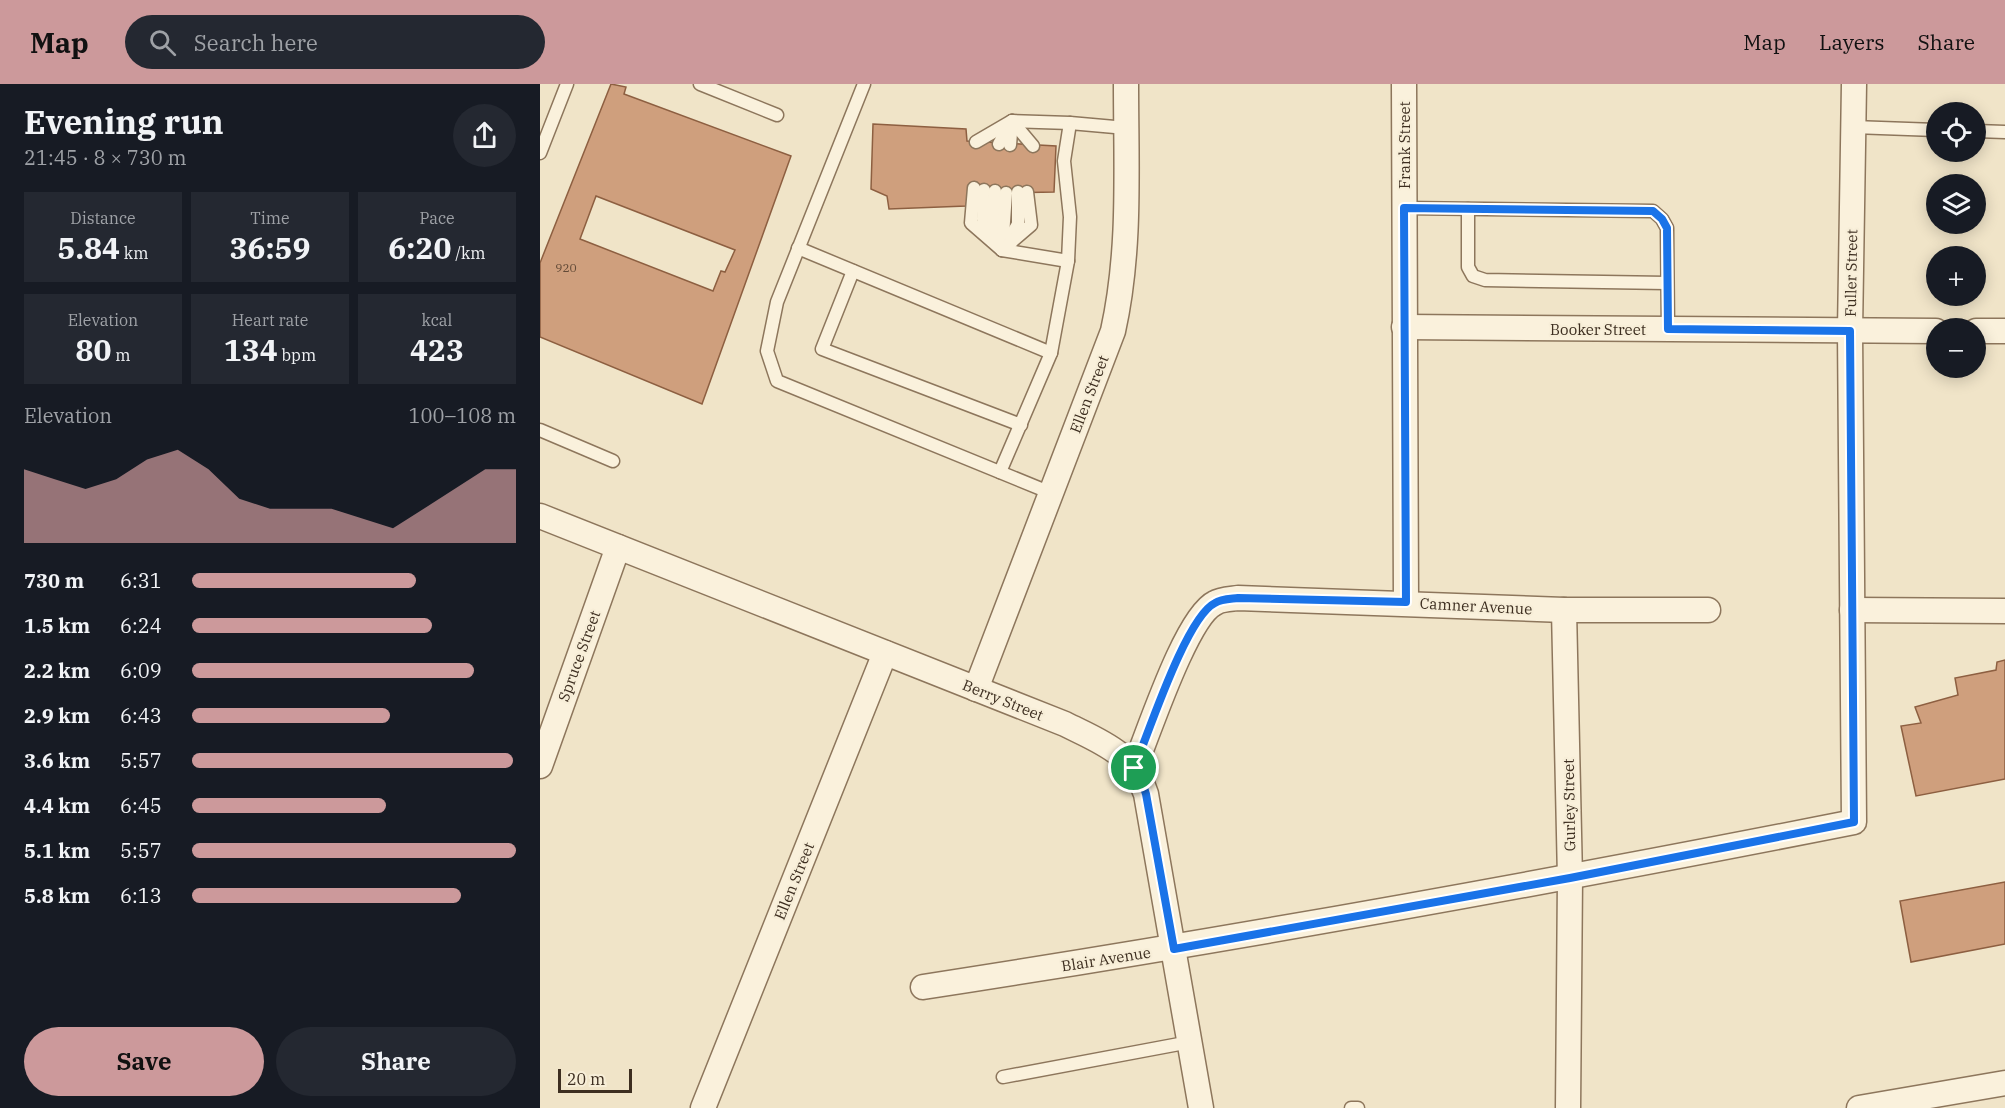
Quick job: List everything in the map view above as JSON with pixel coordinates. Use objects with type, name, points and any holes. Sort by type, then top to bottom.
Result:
[{"type":"street","name":"Ellen Street","points":[[976,689],[1113,332],[1121,293],[1125,244],[1126,84]]},
{"type":"street","name":"Frank Street","points":[[1404,84],[1406,602]]},
{"type":"street","name":"Fuller Street","points":[[1854,84],[1850,331],[1854,822]]},
{"type":"street","name":"Booker Street","points":[[1404,327],[1926,331]]},
{"type":"street","points":[[1986,331],[2005,331]]},
{"type":"street","name":"Berry Street","points":[[540,516],[1065,724],[1112,747],[1140,776],[1146,794],[1201,1108]]},
{"type":"street","name":"Spruce Street","points":[[540,766],[618,547]]},
{"type":"street","name":"Camner Avenue","points":[[1134,768],[1186,640],[1206,610],[1216,602],[1238,598],[1406,602],[1564,610],[1708,610]]},
{"type":"street","name":"Gurley Street","points":[[1564,610],[1570,878],[1568,1108]]},
{"type":"street","points":[[1852,610],[2005,611]]},
{"type":"street","name":"Ellen Street","points":[[703,1108],[885,653]]},
{"type":"street","name":"Blair Avenue","points":[[923,987],[1174,949],[1570,878],[1854,822]]},
{"type":"street","points":[[1859,1108],[2005,1083]]},
{"type":"lane","points":[[540,153],[567,84]]},
{"type":"lane","points":[[700,84],[777,115]]},
{"type":"lane","points":[[864,84],[777,302],[767,351],[777,381],[1051,493]]},
{"type":"lane","points":[[540,116],[553,121]]},
{"type":"lane","points":[[1012,121],[1126,128]]},
{"type":"lane","points":[[1005,144],[1012,121]]},
{"type":"lane","points":[[1005,144],[1012,121]]},
{"type":"lane","points":[[1005,144],[1012,121]]},
{"type":"lane","points":[[1000,472],[1051,353],[1068,261],[1070,217],[1064,161],[1071,123]]},
{"type":"lane","points":[[1853,127],[1926,130]]},
{"type":"lane","points":[[1986,131],[2005,132]]},
{"type":"lane","points":[[1001,191],[971,223],[1002,250],[1068,261]]},
{"type":"lane","points":[[1001,191],[1002,250]]},
{"type":"lane","points":[[1001,191],[1031,225],[1002,250]]},
{"type":"lane","points":[[1404,208],[1653,211],[1662,219],[1667,228],[1668,329]]},
{"type":"lane","points":[[1468,209],[1468,267],[1473,276],[1485,280],[1667,283]]},
{"type":"lane","points":[[798,248],[1051,353]]},
{"type":"lane","points":[[853,271],[822,349],[1020,425]]},
{"type":"lane","points":[[540,430],[613,461]]},
{"type":"lane","points":[[1003,1077],[1190,1042]]},
{"type":"lane","points":[[1351,1108],[1358,1108]]},
{"type":"building","points":[[611,84],[626,87],[624,94],[791,156],[702,404],[540,337],[540,263]],"holes":[[[596,196],[735,250],[725,272],[721,271],[713,291],[580,239]]]},
{"type":"building","points":[[873,124],[966,129],[967,141],[1056,146],[1054,192],[1006,193],[969,188],[966,206],[889,209],[887,196],[871,189]]},
{"type":"building","points":[[2005,660],[2005,779],[1916,796],[1901,726],[1921,723],[1915,707],[1958,695],[1955,678],[1996,670],[1997,662]]},
{"type":"building","points":[[2005,882],[2005,944],[1911,962],[1900,901]]},
{"type":"route","points":[[1404,208],[1639,209],[1653,211],[1662,219],[1667,228],[1668,329],[1850,331],[1854,822],[1570,878],[1174,949],[1146,794],[1140,776],[1134,768],[1186,640],[1206,610],[1216,602],[1238,598],[1406,602],[1404,208]]}]
